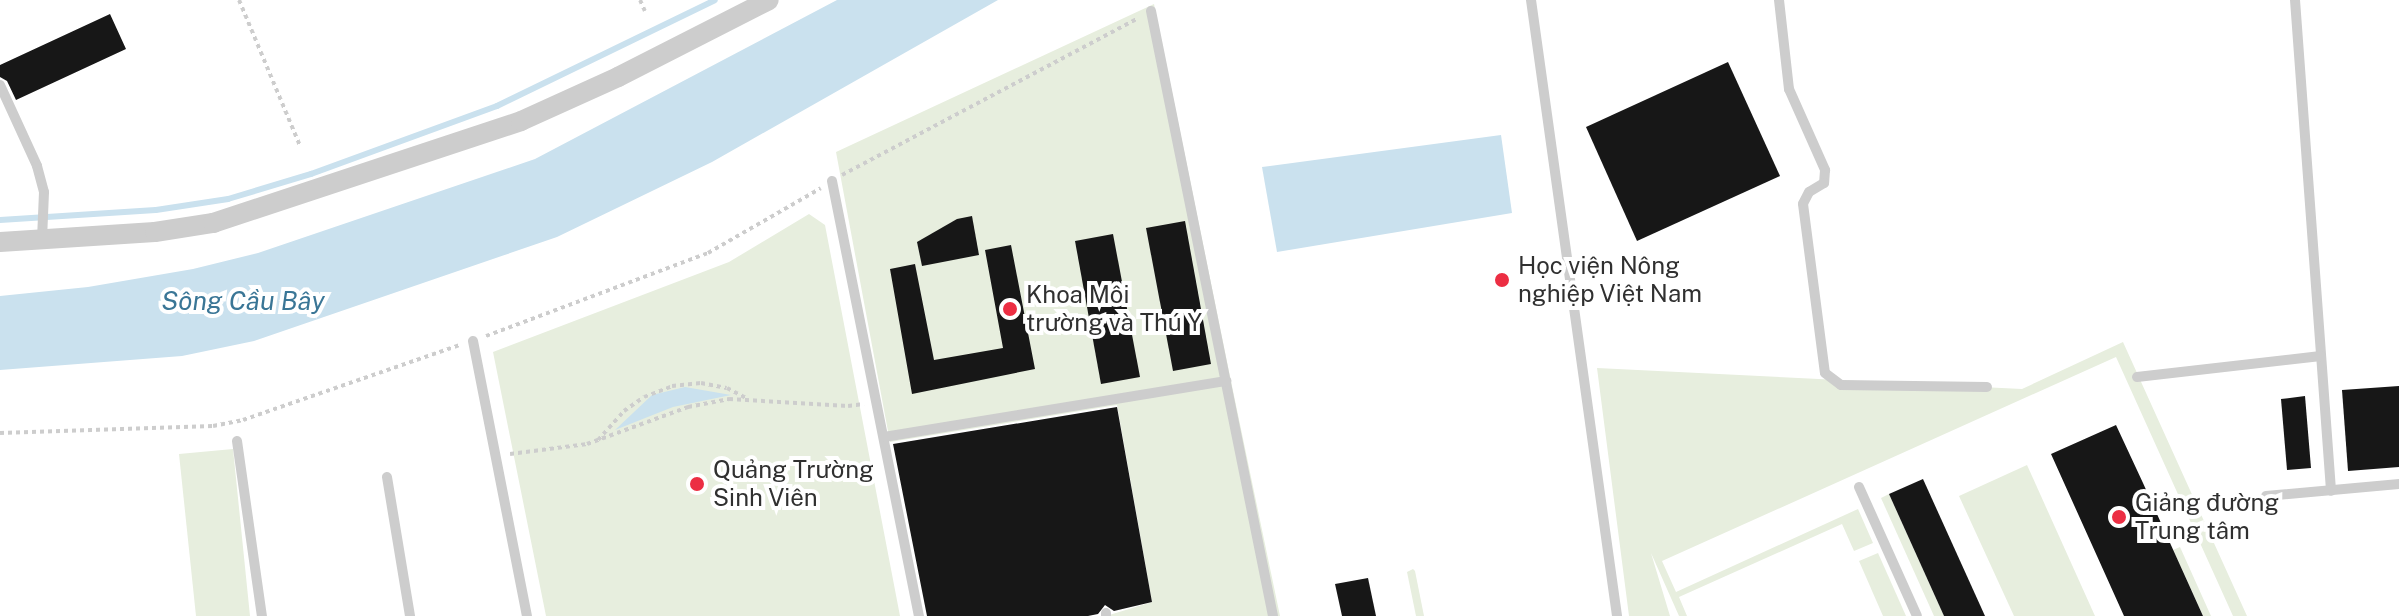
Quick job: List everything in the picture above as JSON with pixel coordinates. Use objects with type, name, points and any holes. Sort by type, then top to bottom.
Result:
[{"type":"street","points":[[0,242],[155,232],[213,223],[375,172],[521,121],[632,70],[769,0]]},
{"type":"lane","points":[[1531,0],[1617,616]]},
{"type":"lane","points":[[1779,0],[1789,89],[1825,170],[1824,183],[1809,192],[1803,204],[1825,373],[1841,385],[1987,387]]},
{"type":"lane","points":[[2295,0],[2331,491]]},
{"type":"lane","points":[[1151,11],[1273,616]]},
{"type":"lane","points":[[0,85],[37,166],[44,192],[42,240]]},
{"type":"lane","points":[[832,181],[919,616]]},
{"type":"lane","points":[[473,341],[527,616]]},
{"type":"lane","points":[[2137,377],[2321,356]]},
{"type":"lane","points":[[884,437],[1226,381]]},
{"type":"lane","points":[[237,441],[262,616]]},
{"type":"lane","points":[[387,477],[410,616]]},
{"type":"lane","points":[[2266,496],[2399,484]]},
{"type":"lane","points":[[1859,487],[1917,616]]},
{"type":"path","points":[[239,0],[300,146]]},
{"type":"path","points":[[640,0],[645,11]]},
{"type":"path","points":[[0,433],[213,426],[243,420],[473,341],[708,253],[832,181],[1151,11]]},
{"type":"path","points":[[598,440],[624,411],[644,397],[672,386],[701,383],[727,388],[749,399]]},
{"type":"path","points":[[495,456],[598,440],[688,407],[749,399],[848,406],[877,402]]},
{"type":"green space","points":[[1154,4],[1280,616],[1106,616],[1152,602],[1117,405],[890,442],[836,152]]},
{"type":"green space","name":"Quảng Trường Sinh Viên","points":[[809,214],[825,225],[900,616],[546,616],[493,352],[729,262]]},
{"type":"green space","points":[[2123,342],[2247,616],[2233,616],[2116,357],[1662,561],[1676,592],[1858,509],[1873,543],[1854,551],[1842,524],[1679,597],[1687,616],[1679,616],[1651,553],[1670,616],[1629,616],[1597,368],[2022,389]]},
{"type":"green space","points":[[233,449],[250,616],[196,616],[179,454]]},
{"type":"green space","points":[[2027,465],[2095,616],[2014,616],[1959,496]]},
{"type":"green space","points":[[1889,494],[1944,616],[1934,616],[1881,498]]},
{"type":"green space","points":[[2180,547],[2211,616],[2203,616],[2173,550]]},
{"type":"green space","points":[[1878,553],[1906,616],[1883,616],[1859,561]]},
{"type":"green space","points":[[1413,569],[1424,616],[1416,616],[1407,572]]},
{"type":"water","name":"Sông Cầu Bây","points":[[837,0],[998,0],[712,162],[557,237],[254,341],[182,356],[0,370],[0,296],[88,287],[193,269],[258,253],[535,159]]},
{"type":"water","points":[[1501,135],[1512,213],[1277,252],[1262,167]]},
{"type":"water","points":[[685,387],[731,395],[673,407],[615,430],[652,395]]},
{"type":"building","points":[[110,14],[126,49],[16,100],[7,81],[0,77],[0,65]]},
{"type":"building","points":[[1728,62],[1780,176],[1637,241],[1586,127]]},
{"type":"building","points":[[972,216],[979,255],[922,266],[917,242],[957,219]]},
{"type":"building","points":[[1185,221],[1211,364],[1173,371],[1146,228]]},
{"type":"building","points":[[1113,234],[1140,377],[1101,384],[1075,241]]},
{"type":"building","name":"Khoa Môi trường và Thú Y","points":[[1011,245],[1035,369],[912,394],[890,269],[915,264],[934,360],[1003,348],[985,250]]},
{"type":"building","points":[[2399,386],[2399,467],[2348,471],[2342,390]]},
{"type":"building","points":[[2305,396],[2311,468],[2287,470],[2281,399]]},
{"type":"building","points":[[1117,407],[1152,602],[1114,611],[1105,605],[1098,614],[1088,616],[927,616],[893,444]]},
{"type":"building","name":"Giảng đường Trung tâm","points":[[2116,425],[2203,616],[2124,616],[2051,454]]},
{"type":"building","points":[[1923,479],[1985,616],[1944,616],[1889,494]]},
{"type":"building","points":[[1368,578],[1376,616],[1342,616],[1335,584]]},
{"type":"waterway","points":[[0,220],[156,210],[228,199],[311,174],[497,106],[715,0]]},
{"type":"place","name":"Học viện Nông nghiệp Việt Nam","points":[[1502,280]]},
{"type":"place","name":"Khoa Môi trường và Thú Y","points":[[1010,309]]},
{"type":"place","name":"Quảng Trường Sinh Viên","points":[[697,484]]},
{"type":"place","name":"Giảng đường Trung tâm","points":[[2119,517]]}]
